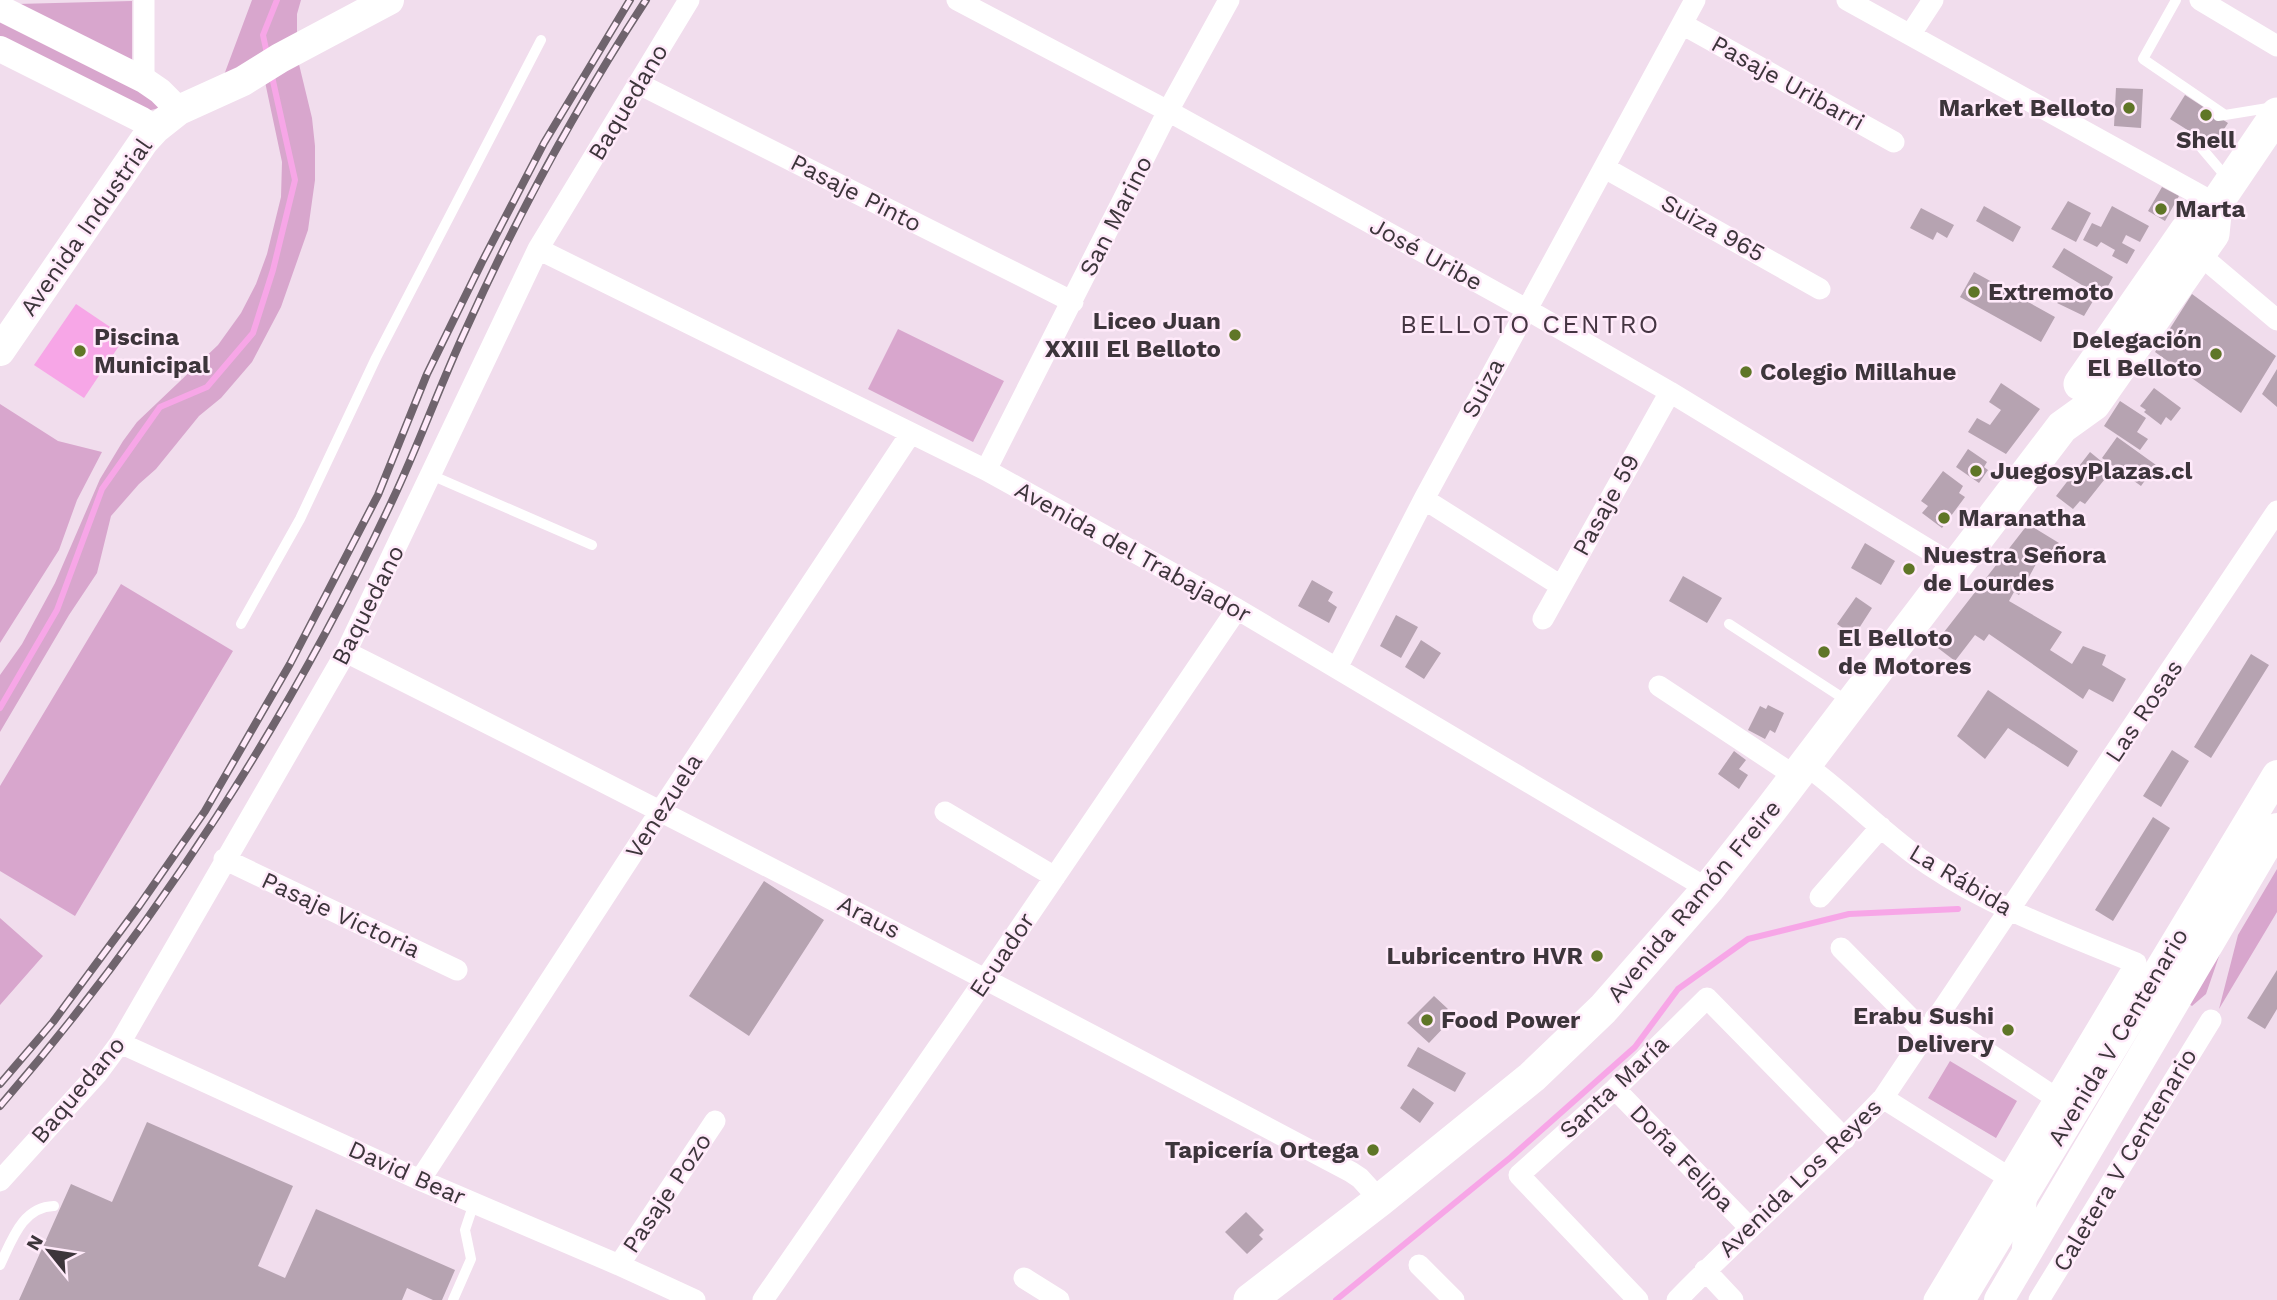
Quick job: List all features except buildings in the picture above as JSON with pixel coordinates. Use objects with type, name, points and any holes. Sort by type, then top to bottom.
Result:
[{"type":"main road","name":"Avenida Industrial","points":[[0,351],[144,141],[155,129],[179,110],[243,80],[389,0]]},
{"type":"main road","name":"Avenida Ramón Freire","points":[[1250,1300],[1380,1200],[1532,1077],[1603,1009],[1708,889],[2062,427],[2075,391],[2186,231],[2216,202],[2277,114]]},
{"type":"main road","name":"Avenida Ramón Freire","points":[[2062,427],[2094,404],[2200,256],[2213,234],[2216,202]]},
{"type":"main road","name":"Avenida V Centenario","points":[[1960,1300],[2017,1183],[2277,775]]},
{"type":"main road","name":"Avenida V Centenario","points":[[1999,1300],[2277,828]]},
{"type":"street","points":[[144,0],[144,80]]},
{"type":"street","name":"Baquedano","points":[[0,1181],[97,1074],[120,1043],[346,652],[538,249],[689,0]]},
{"type":"street","name":"José Uribe","points":[[957,0],[1168,111],[1526,309],[1670,392],[1957,567]]},
{"type":"street","name":"San Marino","points":[[986,470],[1168,111],[1229,0]]},
{"type":"street","name":"Suiza","points":[[1337,667],[1423,499],[1695,0]]},
{"type":"street","points":[[1846,0],[2216,202]]},
{"type":"street","points":[[1910,35],[1933,0]]},
{"type":"street","points":[[2200,0],[2277,46]]},
{"type":"street","points":[[0,8],[144,80],[179,110]]},
{"type":"street","name":"Pasaje Uribarri","points":[[1682,24],[1894,142]]},
{"type":"street","points":[[0,49],[155,129]]},
{"type":"street","name":"Pasaje Pinto","points":[[639,83],[1073,302]]},
{"type":"street","name":"Suiza 965","points":[[1605,167],[1821,289]]},
{"type":"street","name":"Avenida del Trabajador","points":[[538,249],[986,470],[1337,667],[1708,889]]},
{"type":"street","points":[[2200,256],[2277,320]]},
{"type":"street","name":"Pasaje 59","points":[[1543,619],[1670,392]]},
{"type":"street","name":"Venezuela","points":[[420,1180],[911,433]]},
{"type":"street","points":[[1423,499],[1562,586]]},
{"type":"street","name":"Las Rosas","points":[[2009,911],[2277,511]]},
{"type":"street","name":"Ecuador","points":[[763,1300],[1237,609]]},
{"type":"street","name":"Araus","points":[[346,652],[661,810],[986,978],[1351,1172],[1380,1200]]},
{"type":"street","name":"La Rábida","points":[[1659,687],[1800,770],[1829,782],[1930,866],[2009,911],[2136,963],[2056,1098]]},
{"type":"street","points":[[944,812],[1055,877]]},
{"type":"street","points":[[1820,897],[1881,827]]},
{"type":"street","name":"Pasaje Victoria","points":[[225,859],[457,970]]},
{"type":"street","name":"Avenida Los Reyes","points":[[1677,1300],[1749,1227],[1845,1139],[1883,1097],[2009,911]]},
{"type":"street","points":[[1841,948],[1930,1026],[2056,1098],[2017,1183],[1934,1300]]},
{"type":"street","name":"Santa María","points":[[1638,1300],[1519,1175],[1615,1089],[1707,998],[1845,1139]]},
{"type":"street","name":"Caletera V Centenario","points":[[2039,1300],[2211,1020]]},
{"type":"street","name":"David Bear","points":[[120,1043],[420,1180],[695,1300]]},
{"type":"street","name":"Doña Felipa","points":[[1615,1089],[1749,1227]]},
{"type":"street","points":[[1883,1097],[2017,1183]]},
{"type":"street","name":"Pasaje Pozo","points":[[619,1265],[715,1121]]},
{"type":"street","points":[[2017,1183],[2022,1262]]},
{"type":"street","points":[[1419,1265],[1454,1300]]},
{"type":"street","points":[[1705,1270],[1733,1300]]},
{"type":"street","points":[[1024,1278],[1059,1300]]},
{"type":"lane","points":[[2176,0],[2143,59],[2222,115],[2277,106]]},
{"type":"lane","points":[[241,624],[300,519],[376,358],[541,40]]},
{"type":"lane","points":[[2200,142],[2216,202]]},
{"type":"lane","points":[[431,475],[592,545]]},
{"type":"lane","points":[[1729,624],[1852,703]]},
{"type":"lane","points":[[453,1300],[471,1259],[465,1230],[474,1203]]},
{"type":"lane","points":[[0,1265],[16,1230],[29,1214],[42,1206],[54,1206]]},
{"type":"shaded area","points":[[252,0],[301,0],[297,14],[297,56],[312,118],[315,146],[315,180],[308,230],[281,307],[252,362],[221,398],[199,416],[156,469],[111,516],[97,573],[0,732],[0,675],[22,644],[55,583],[100,479],[137,422],[218,345],[241,313],[267,254],[281,197],[282,162],[261,63],[224,75]]},
{"type":"shaded area","points":[[132,1],[132,62],[17,4]]},
{"type":"shaded area","points":[[0,19],[153,96],[159,108],[143,112],[0,40]]},
{"type":"shaded area","name":"Piscina Municipal","points":[[76,304],[125,337],[84,398],[34,365]]},
{"type":"shaded area","points":[[898,329],[1004,381],[973,442],[868,389]]},
{"type":"shaded area","points":[[0,404],[58,441],[102,452],[77,500],[59,550],[0,643]]},
{"type":"shaded area","points":[[121,584],[233,651],[75,916],[0,871],[0,786]]},
{"type":"shaded area","points":[[2277,869],[2277,912],[2219,1009],[2238,935]]},
{"type":"shaded area","points":[[0,918],[43,956],[0,1005]]},
{"type":"shaded area","points":[[2226,936],[2206,994],[2192,1006],[2186,1002]]},
{"type":"shaded area","points":[[1950,1061],[2017,1101],[1996,1138],[1928,1098]]},
{"type":"waterway","points":[[267,54],[263,35],[277,0]]},
{"type":"waterway","points":[[0,708],[57,610],[102,489],[160,407],[207,387],[253,333],[273,270],[295,180],[271,72]]},
{"type":"waterway","points":[[1336,1300],[1511,1157],[1635,1047],[1678,989],[1748,939],[1849,914],[1958,909]]},
{"type":"railway","points":[[0,1084],[53,1022],[205,811],[290,664],[378,495],[427,374],[544,143],[630,0]]},
{"type":"railway","points":[[0,1106],[58,1037],[166,892],[265,740],[352,582],[392,501],[485,287],[528,203],[573,119],[646,0]]},
{"type":"place","name":"Market Belloto","points":[[2129,108]]},
{"type":"place","name":"Shell","points":[[2206,115]]},
{"type":"place","name":"Marta","points":[[2161,209]]},
{"type":"place","name":"Extremoto","points":[[1974,292]]},
{"type":"place","name":"Liceo Juan XXIII El Belloto","points":[[1235,335]]},
{"type":"place","name":"Piscina Municipal","points":[[80,351]]},
{"type":"place","name":"Delegación El Belloto","points":[[2216,354]]},
{"type":"place","name":"Colegio Millahue","points":[[1746,372]]},
{"type":"place","name":"JuegosyPlazas.cl","points":[[1976,471]]},
{"type":"place","name":"Maranatha","points":[[1944,518]]},
{"type":"place","name":"Nuestra Señora de Lourdes","points":[[1909,569]]},
{"type":"place","name":"El Belloto de Motores","points":[[1824,652]]},
{"type":"place","name":"Lubricentro HVR","points":[[1597,956]]},
{"type":"place","name":"Food Power","points":[[1427,1020]]},
{"type":"place","name":"Erabu Sushi Delivery","points":[[2008,1030]]},
{"type":"place","name":"Tapicería Ortega","points":[[1373,1150]]},
{"type":"district","name":"BELLOTO CENTRO","points":[[1530,324]]}]
